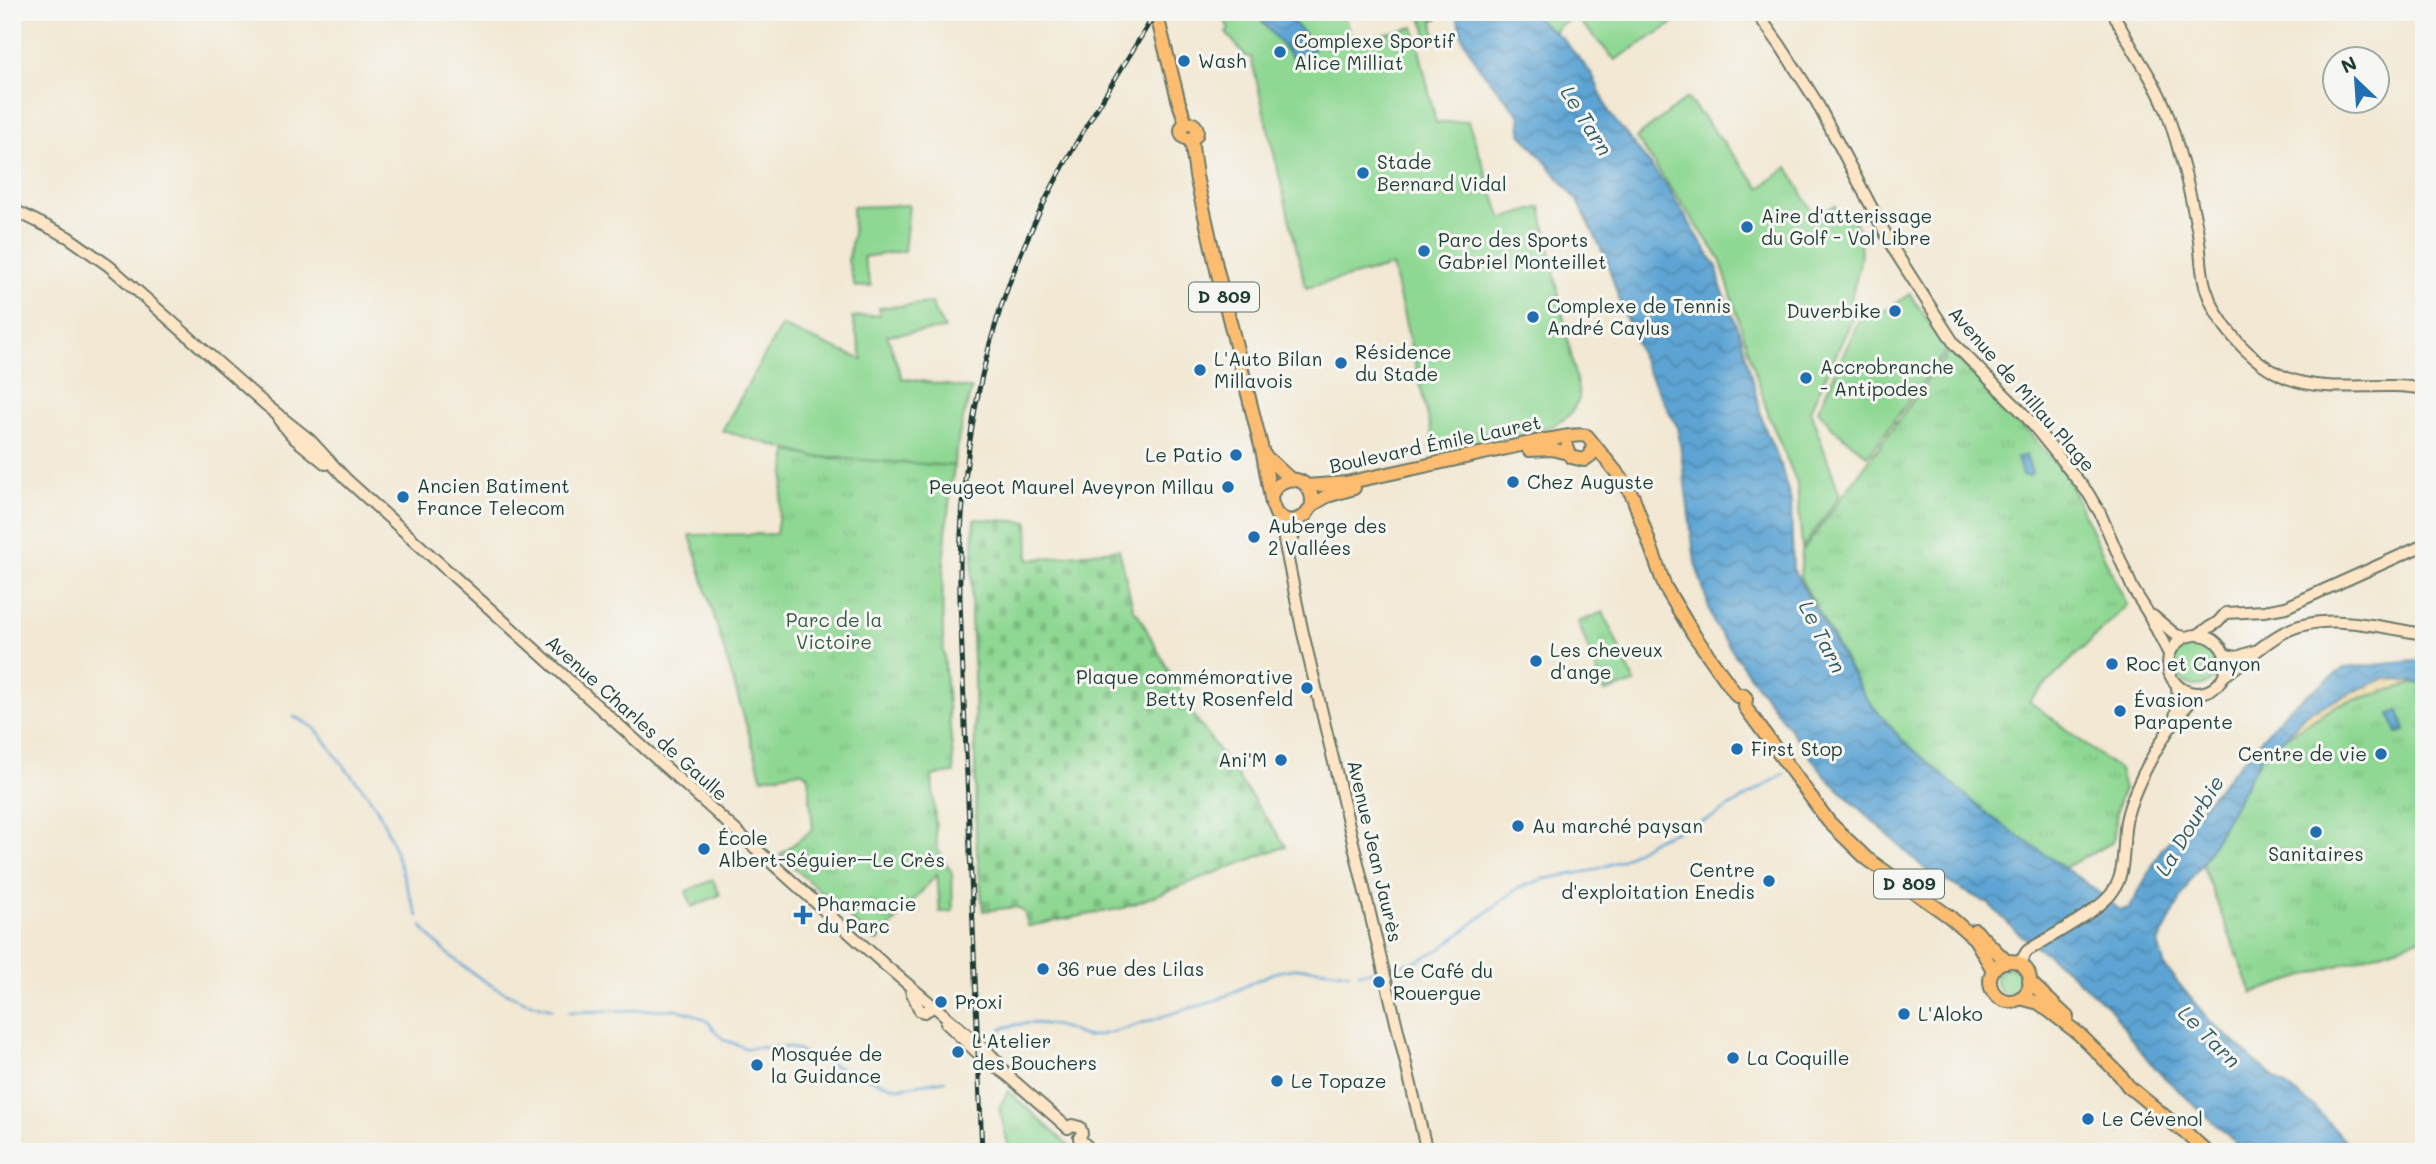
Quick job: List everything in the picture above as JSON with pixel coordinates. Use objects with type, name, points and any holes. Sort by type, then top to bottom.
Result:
[{"type":"main road","name":"D 809","points":[[1156,12],[1179,103],[1186,123],[1195,125],[1197,130],[1196,136],[1191,139],[1196,176],[1272,496]]},
{"type":"main road","name":"Avenue de Millau Plage","points":[[1756,12],[1788,57],[1833,130],[1883,229],[1955,345],[2024,414],[2088,493],[2133,589],[2169,654]]},
{"type":"main road","points":[[2113,12],[2162,99],[2173,131],[2197,226],[2205,284],[2215,310],[2241,346],[2251,357],[2273,371],[2304,383],[2338,387],[2424,388]]},
{"type":"main road","name":"Avenue Charles de Gaulle","points":[[12,209],[68,237],[109,266],[266,405],[310,440],[346,479],[905,983],[978,1054],[1006,1074]]},
{"type":"main road","points":[[1593,444],[1593,452],[1588,458],[1579,460],[1568,453],[1567,445],[1571,437],[1583,434],[1590,438],[1614,471]]},
{"type":"main road","name":"Boulevard Émile Lauret","points":[[1307,486],[1346,483],[1544,440],[1571,437]]},
{"type":"main road","name":"Boulevard Émile Lauret","points":[[1312,505],[1327,496],[1418,471],[1538,449],[1568,453]]},
{"type":"main road","points":[[1264,454],[1290,480]]},
{"type":"main road","points":[[1588,458],[1614,471]]},
{"type":"main road","name":"D 809","points":[[1614,471],[1633,497],[1670,597],[1737,696],[1733,701],[1734,705],[1740,709],[1745,707],[1829,822],[1866,858],[1950,917],[1975,939],[1993,970]]},
{"type":"main road","points":[[1290,480],[1307,486],[1312,505],[1308,512],[1298,520],[1286,520],[1276,514],[1272,496],[1278,485],[1290,480]]},
{"type":"main road","name":"Avenue Jean Jaurès","points":[[1276,514],[1284,527],[1302,629],[1427,1152]]},
{"type":"main road","name":"Avenue Jean Jaurès","points":[[1288,558],[1298,520]]},
{"type":"main road","points":[[2201,693],[2184,690],[2169,673],[2169,654],[2175,644],[2185,637],[2199,634],[2232,611],[2264,611],[2286,607],[2424,545]]},
{"type":"main road","name":"Avenue de Millau Plage","points":[[2148,613],[2176,635],[2185,637]]},
{"type":"main road","points":[[2216,641],[2218,622]]},
{"type":"main road","points":[[2224,676],[2281,634],[2316,622],[2357,624],[2424,634]]},
{"type":"main road","points":[[2199,634],[2216,641],[2226,655],[2227,669],[2219,684],[2189,703],[2174,722],[2141,781],[2127,817],[2121,872],[2113,892],[2101,904],[2026,951],[2013,963],[1999,965],[1993,970],[1990,983],[1997,996],[2006,1000],[2020,998],[2039,1003],[2079,1034],[2120,1075],[2139,1089],[2207,1152]]},
{"type":"main road","points":[[2226,655],[2237,657],[2263,646]]},
{"type":"main road","points":[[2174,722],[2178,703],[2177,685]]},
{"type":"main road","name":"D 809","points":[[1814,800],[1867,852],[1968,924],[2013,963]]},
{"type":"main road","points":[[2013,963],[2027,971],[2028,989],[2020,998]]},
{"type":"main road","points":[[2029,981],[2059,1007],[2079,1034]]},
{"type":"main road","points":[[926,1003],[986,1050],[1006,1074],[1068,1128],[1068,1137],[1073,1140],[1079,1138],[1093,1152]]},
{"type":"green space","name":"Parc des Sports Gabriel Monteillet","points":[[1228,12],[1344,12],[1351,41],[1414,27],[1436,123],[1468,121],[1502,219],[1541,207],[1579,394],[1579,399],[1566,418],[1530,433],[1447,451],[1430,447],[1434,443],[1392,266],[1306,288],[1251,57],[1246,56],[1226,33],[1229,30],[1226,23]]},
{"type":"green space","points":[[1418,12],[1443,12],[1433,20],[1435,37],[1427,38],[1425,25]]},
{"type":"green space","points":[[1528,12],[1584,12],[1559,26],[1554,32]]},
{"type":"green space","points":[[1584,12],[1691,12],[1615,60],[1576,17]]},
{"type":"green space","points":[[1687,98],[1760,188],[1788,167],[1817,221],[1826,210],[1835,206],[1842,218],[1852,213],[1857,226],[1861,248],[1850,302],[1856,311],[1810,410],[1840,495],[1802,549],[1797,483],[1769,417],[1720,259],[1636,138]]},
{"type":"green space","points":[[909,205],[904,251],[863,257],[871,286],[855,287],[848,261],[853,233],[852,207]]},
{"type":"green space","name":"Duverbike","points":[[1910,294],[1947,349],[1868,456],[1834,429],[1818,410],[1860,318],[1888,309]]},
{"type":"green space","points":[[932,303],[945,329],[887,335],[902,378],[972,389],[965,410],[952,476],[944,565],[843,457],[815,457],[722,431],[781,326],[863,360],[852,317],[880,315],[879,308]]},
{"type":"green space","points":[[1949,351],[2012,412],[2066,476],[2127,605],[2029,701],[2119,770],[2124,789],[2118,803],[2113,842],[2064,868],[1990,816],[1901,739],[1865,697],[1800,577],[1802,552]]},
{"type":"green space","name":"Parc de la Victoire","points":[[788,451],[815,457],[954,466],[942,602],[954,773],[932,776],[937,848],[952,873],[953,911],[940,912],[937,874],[878,941],[780,855],[813,829],[808,775],[800,771],[762,778],[690,535],[776,534]]},
{"type":"green space","points":[[974,519],[1028,522],[1029,560],[1119,549],[1134,612],[1137,612],[1190,710],[1286,846],[1123,908],[1028,926],[1024,912],[1016,907],[983,911],[976,839],[971,618]]},
{"type":"green space","points":[[1603,612],[1635,683],[1605,692],[1578,622]]},
{"type":"green space","points":[[2197,640],[2213,647],[2220,663],[2213,679],[2197,686],[2181,679],[2174,663],[2181,647]]},
{"type":"green space","points":[[2416,683],[2424,684],[2424,938],[2252,993],[2202,864],[2261,757],[2286,737],[2338,705]]},
{"type":"green space","points":[[713,880],[720,895],[692,907],[686,891]]},
{"type":"green space","points":[[2009,968],[2018,972],[2022,981],[2018,990],[2009,994],[2000,990],[1996,981],[2000,972]]},
{"type":"green space","points":[[1008,1091],[1076,1152],[1010,1152],[999,1108]]},
{"type":"sand","points":[[2385,678],[2416,683],[2339,704],[2286,737],[2306,713]]},
{"type":"water","points":[[1264,12],[1285,12],[1315,47],[1297,63],[1258,17]]},
{"type":"water","points":[[1456,12],[1528,12],[1562,38],[1592,74],[1610,114],[1666,185],[1717,267],[1721,287],[1741,336],[1764,426],[1781,466],[1791,502],[1793,569],[1865,697],[1901,739],[1990,816],[2120,910],[2130,908],[2162,848],[2289,708],[2344,668],[2424,660],[2424,684],[2385,678],[2306,713],[2286,737],[2261,757],[2191,879],[2158,943],[2165,967],[2208,1019],[2272,1076],[2314,1107],[2356,1152],[2246,1152],[2164,1077],[2139,1050],[2112,1010],[2061,965],[2016,931],[1989,904],[1927,871],[1826,777],[1714,624],[1695,562],[1678,428],[1645,366],[1606,259],[1578,201],[1521,133],[1520,116],[1478,66],[1463,39]]},
{"type":"water","points":[[2026,455],[2032,473],[2030,476],[2022,475],[2017,458]]},
{"type":"water","points":[[2399,711],[2405,731],[2397,733],[2390,714]]},
{"type":"waterway","points":[[294,717],[310,725],[321,735],[374,804],[387,831],[418,916]]},
{"type":"waterway","points":[[1388,968],[1417,961],[1442,948],[1518,888],[1544,879],[1591,871],[1620,861],[1657,838],[1711,818],[1784,774]]},
{"type":"waterway","points":[[422,926],[444,950],[486,982],[524,1001],[552,1009]]},
{"type":"waterway","points":[[1001,1029],[1025,1024],[1048,1024],[1093,1036],[1200,1006],[1274,973],[1312,968],[1349,973]]},
{"type":"waterway","points":[[1358,973],[1379,970]]},
{"type":"waterway","points":[[569,1012],[675,1009],[707,1021],[723,1039],[745,1048],[789,1047],[849,1072],[898,1088],[945,1080]]},
{"type":"railway","points":[[982,1152],[960,601],[963,504],[975,408],[999,315],[1034,224],[1092,116],[1156,12]]},
{"type":"place","name":"Complexe Sportif Alice Milliat","points":[[1280,52]]},
{"type":"place","name":"Wash","points":[[1184,61]]},
{"type":"place","name":"Stade Bernard Vidal","points":[[1363,173]]},
{"type":"place","name":"Aire d'atterissage du Golf - Vol Libre","points":[[1747,227]]},
{"type":"place","name":"Parc des Sports Gabriel Monteillet","points":[[1424,251]]},
{"type":"place","name":"Duverbike","points":[[1895,311]]},
{"type":"place","name":"Complexe de Tennis André Caylus","points":[[1533,317]]},
{"type":"place","name":"Résidence du Stade","points":[[1341,363]]},
{"type":"place","name":"L'Auto Bilan Millavois","points":[[1200,370]]},
{"type":"place","name":"Accrobranche - Antipodes","points":[[1806,378]]},
{"type":"place","name":"Le Patio","points":[[1236,455]]},
{"type":"place","name":"Chez Auguste","points":[[1513,482]]},
{"type":"place","name":"Peugeot Maurel Aveyron Millau","points":[[1228,487]]},
{"type":"place","name":"Ancien Batiment France Telecom","points":[[403,497]]},
{"type":"place","name":"Auberge des 2 Vallées","points":[[1254,537]]},
{"type":"place","name":"Les cheveux d'ange","points":[[1536,661]]},
{"type":"place","name":"Roc et Canyon","points":[[2112,664]]},
{"type":"place","name":"Plaque commémorative Betty Rosenfeld","points":[[1307,688]]},
{"type":"place","name":"Évasion Parapente","points":[[2120,711]]},
{"type":"place","name":"First Stop","points":[[1737,749]]},
{"type":"place","name":"Centre de vie","points":[[2381,754]]},
{"type":"place","name":"Ani'M","points":[[1281,760]]},
{"type":"place","name":"Au marché paysan","points":[[1518,826]]},
{"type":"place","name":"Sanitaires","points":[[2316,832]]},
{"type":"place","name":"École Albert-Séguier–Le Crès","points":[[704,849]]},
{"type":"place","name":"Centre d'exploitation Enedis","points":[[1769,881]]},
{"type":"place","name":"Pharmacie du Parc","points":[[803,915]]},
{"type":"place","name":"36 rue des Lilas","points":[[1043,969]]},
{"type":"place","name":"Le Café du Rouergue","points":[[1379,982]]},
{"type":"place","name":"Proxi","points":[[941,1002]]},
{"type":"place","name":"L'Aloko","points":[[1904,1014]]},
{"type":"place","name":"L'Atelier des Bouchers","points":[[958,1052]]},
{"type":"place","name":"La Coquille","points":[[1733,1058]]},
{"type":"place","name":"Mosquée de la Guidance","points":[[757,1065]]},
{"type":"place","name":"Le Topaze","points":[[1277,1081]]},
{"type":"place","name":"Le Cévenol","points":[[2088,1119]]},
{"type":"water label","name":"Le Tarn","points":[[1586,121]]},
{"type":"water label","name":"Le Tarn","points":[[1822,637]]},
{"type":"water label","name":"La Dourbie","points":[[2190,826]]},
{"type":"water label","name":"Le Tarn","points":[[2209,1037]]}]
